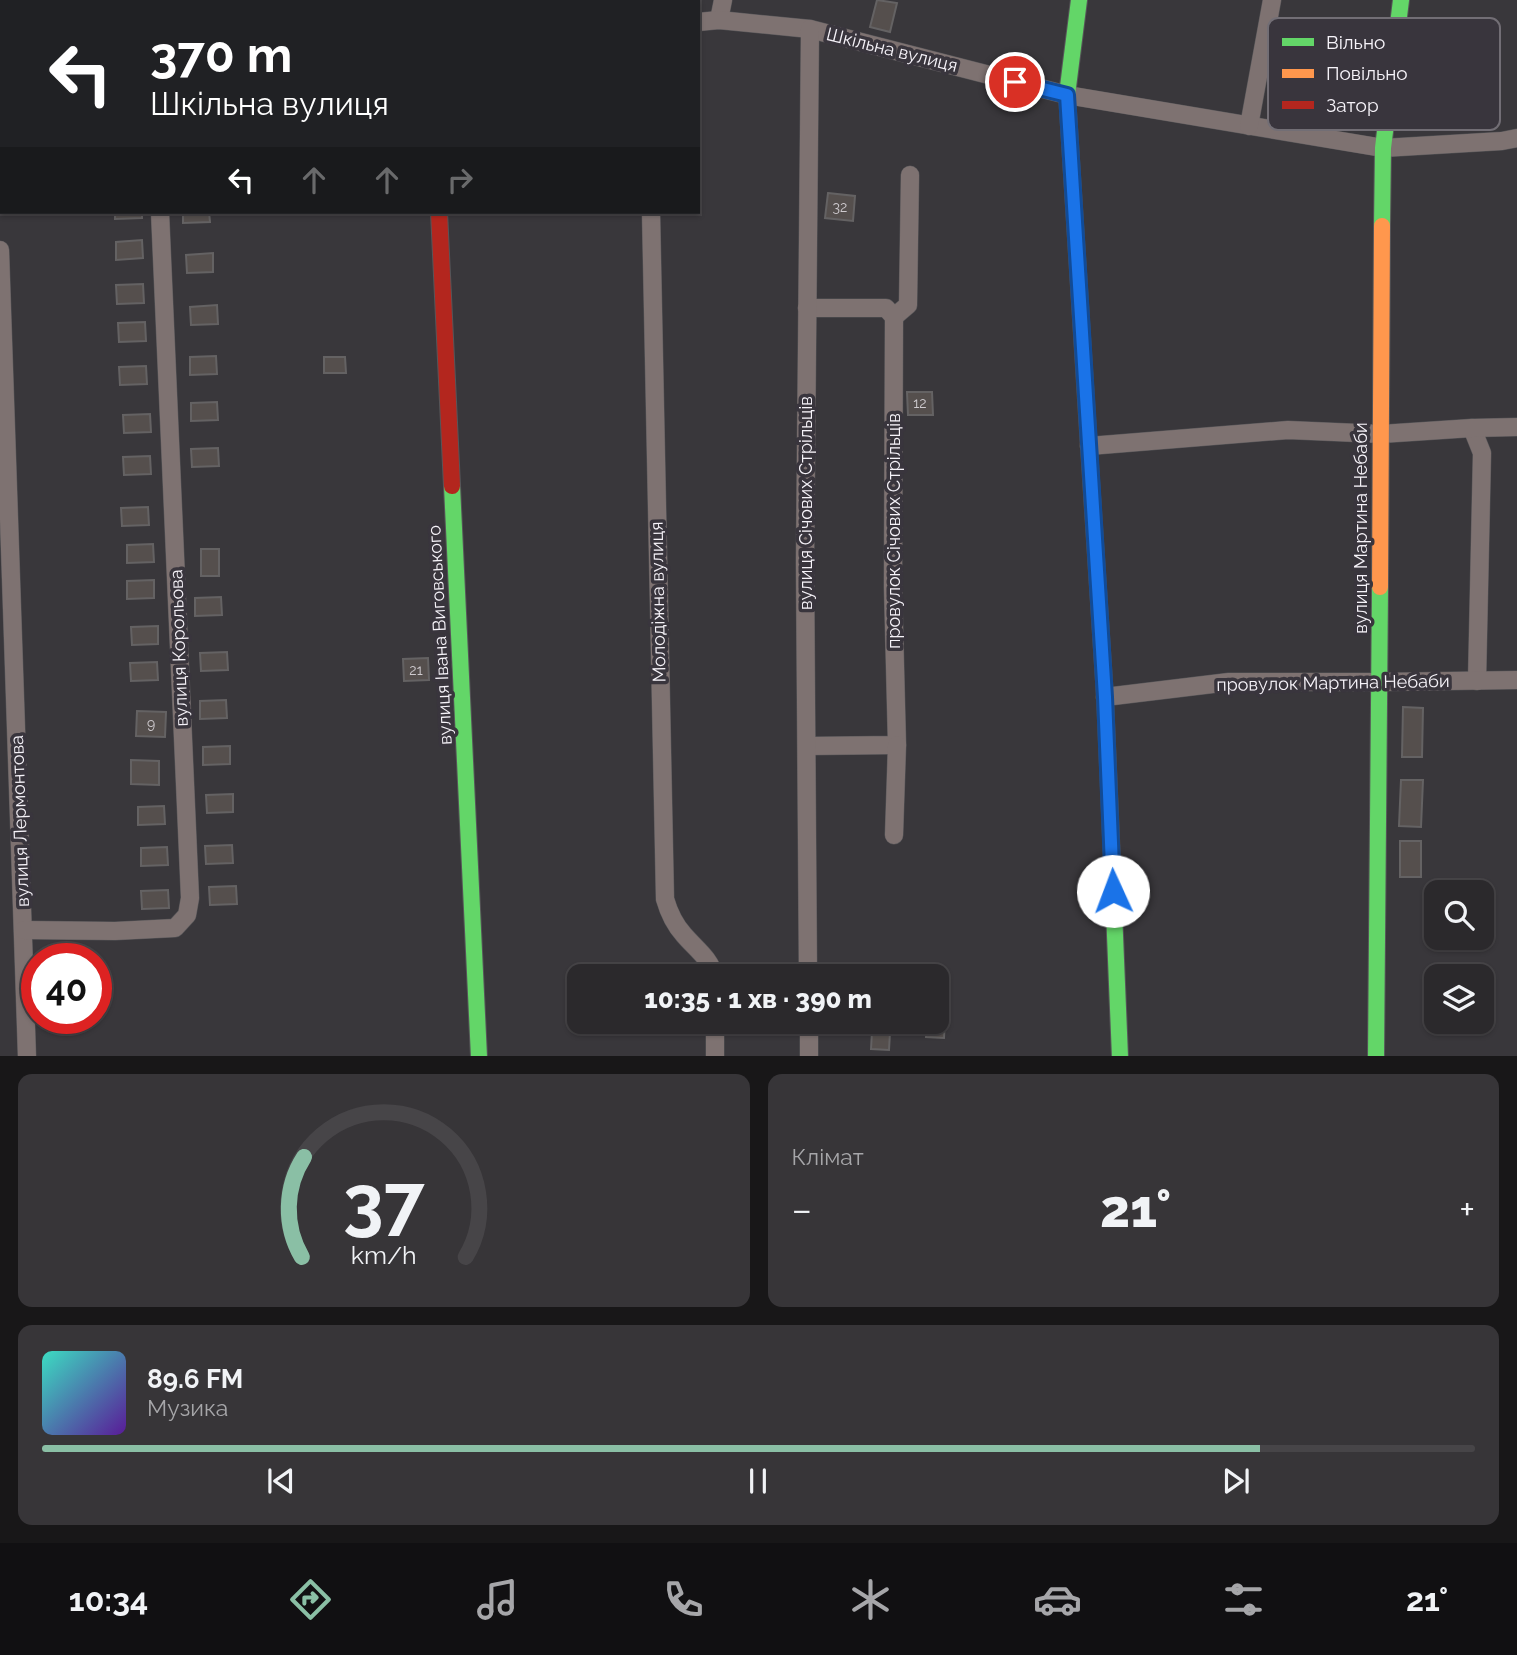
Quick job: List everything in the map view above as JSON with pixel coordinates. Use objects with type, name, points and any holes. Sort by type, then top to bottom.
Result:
[{"type":"street","points":[[719,20],[723,0]]},
{"type":"street","points":[[1079,0],[1067,95],[1105,697],[1120,1056]]},
{"type":"street","points":[[1269,18],[1272,0]]},
{"type":"street","name":"вулиця Мартина Небаби","points":[[1399,18],[1401,0]]},
{"type":"street","name":"Шкільна вулиця","points":[[700,23],[719,20],[810,29],[1067,95],[1268,128]]},
{"type":"street","points":[[1249,125],[1268,22]]},
{"type":"street","name":"вулиця Січових Стрільців","points":[[808,964],[805,549],[810,29]]},
{"type":"street","name":"Шкільна вулиця","points":[[1278,130],[1382,148],[1517,138]]},
{"type":"street","name":"вулиця Мартина Небаби","points":[[1376,1056],[1382,148],[1384,130]]},
{"type":"street","name":"провулок Січових Стрільців","points":[[894,835],[897,745],[893,587],[894,317],[908,305],[910,175]]},
{"type":"street","name":"вулиця Корольова","points":[[24,930],[115,931],[175,928],[187,915],[190,898],[160,214]]},
{"type":"street","name":"вулиця Івана Виговського","points":[[439,214],[479,1056]]},
{"type":"street","name":"Молодіжна вулиця","points":[[651,214],[665,899],[670,916],[710,964]]},
{"type":"street","name":"вулиця Лермонтова","points":[[0,250],[27,1056]]},
{"type":"street","points":[[807,308],[886,308],[894,317]]},
{"type":"street","points":[[1089,446],[1288,430],[1381,434],[1517,427]]},
{"type":"street","points":[[1472,428],[1482,453],[1477,681]]},
{"type":"street","name":"провулок Мартина Небаби","points":[[1105,697],[1229,682],[1517,680]]},
{"type":"street","points":[[807,746],[897,745]]},
{"type":"street","points":[[715,1034],[715,1056]]},
{"type":"street","points":[[809,1034],[809,1056]]},
{"type":"building","points":[[877,0],[897,3],[890,32],[870,27]]},
{"type":"building","points":[[828,193],[855,196],[853,221],[825,218]]},
{"type":"building","points":[[115,214],[142,214],[142,218],[115,219]]},
{"type":"building","points":[[183,214],[209,214],[210,222],[183,223]]},
{"type":"building","points":[[142,240],[143,258],[116,260],[116,242]]},
{"type":"building","points":[[213,253],[213,272],[187,273],[186,255]]},
{"type":"building","points":[[143,284],[144,303],[117,304],[116,285]]},
{"type":"building","points":[[217,305],[218,324],[191,325],[190,307]]},
{"type":"building","points":[[145,322],[146,341],[119,342],[118,323]]},
{"type":"building","points":[[216,356],[217,374],[190,375],[190,357]]},
{"type":"building","points":[[324,357],[345,357],[346,373],[324,373]]},
{"type":"building","points":[[146,366],[147,384],[120,385],[119,367]]},
{"type":"building","points":[[907,392],[932,392],[933,415],[908,415]]},
{"type":"building","points":[[217,402],[218,420],[191,421],[191,403]]},
{"type":"building","points":[[150,414],[151,432],[124,433],[123,415]]},
{"type":"building","points":[[218,448],[219,466],[192,467],[191,449]]},
{"type":"building","points":[[150,456],[151,474],[124,475],[123,457]]},
{"type":"building","points":[[148,507],[149,525],[122,526],[121,508]]},
{"type":"building","points":[[153,544],[154,562],[127,563],[127,545]]},
{"type":"building","points":[[201,549],[219,549],[219,576],[201,576]]},
{"type":"building","points":[[154,580],[154,598],[127,599],[127,581]]},
{"type":"building","points":[[221,597],[222,615],[195,616],[195,598]]},
{"type":"building","points":[[158,626],[158,644],[132,645],[131,627]]},
{"type":"building","points":[[227,652],[228,670],[201,671],[200,653]]},
{"type":"building","points":[[428,658],[429,680],[404,681],[403,659]]},
{"type":"building","points":[[157,662],[158,680],[131,681],[130,663]]},
{"type":"building","points":[[226,700],[227,718],[200,719],[200,701]]},
{"type":"building","points":[[1403,707],[1423,708],[1422,757],[1402,757]]},
{"type":"building","points":[[137,711],[166,712],[165,737],[136,736]]},
{"type":"building","points":[[230,746],[230,764],[203,765],[203,747]]},
{"type":"building","points":[[131,760],[159,761],[159,785],[131,784]]},
{"type":"building","points":[[1401,780],[1423,780],[1421,827],[1399,826]]},
{"type":"building","points":[[233,794],[233,812],[207,813],[206,795]]},
{"type":"building","points":[[164,806],[165,824],[138,825],[138,807]]},
{"type":"building","points":[[1400,841],[1421,841],[1421,877],[1400,877]]},
{"type":"building","points":[[232,845],[233,863],[206,864],[205,846]]},
{"type":"building","points":[[167,847],[168,865],[141,866],[141,848]]},
{"type":"building","points":[[236,886],[237,904],[210,905],[209,887]]},
{"type":"building","points":[[168,890],[169,908],[142,909],[141,891]]},
{"type":"building","points":[[872,1034],[890,1034],[889,1050],[871,1049]]},
{"type":"building","points":[[926,1034],[944,1034],[944,1038],[926,1037]]},
{"type":"traffic: fast","points":[[1079,0],[1067,95],[1089,448]]},
{"type":"traffic: fast","points":[[1399,18],[1401,0]]},
{"type":"traffic: fast","points":[[1382,226],[1385,130]]},
{"type":"traffic: fast","points":[[452,486],[479,1056]]},
{"type":"traffic: fast","points":[[1376,1056],[1380,587]]},
{"type":"traffic: fast","points":[[1111,838],[1120,1056]]},
{"type":"traffic: slow","points":[[1380,587],[1382,226]]},
{"type":"traffic: jam","points":[[439,214],[452,486]]},
{"type":"traffic: jam","points":[[1089,448],[1111,838]]},
{"type":"route","points":[[1015,82],[1067,95],[1105,697],[1113,891]]}]
